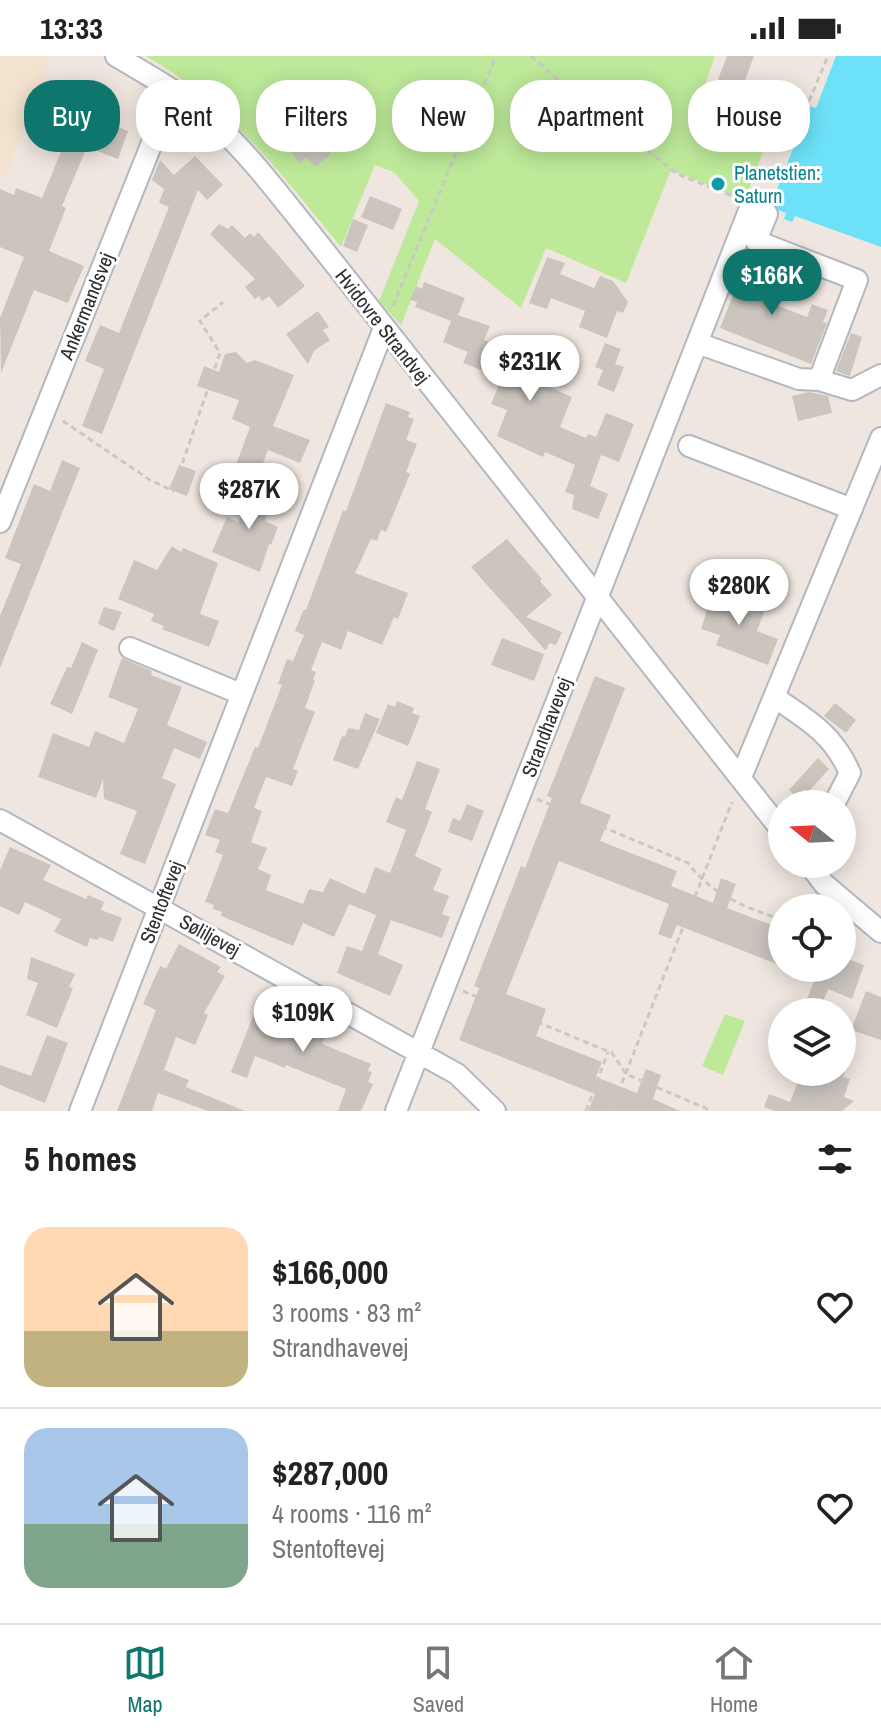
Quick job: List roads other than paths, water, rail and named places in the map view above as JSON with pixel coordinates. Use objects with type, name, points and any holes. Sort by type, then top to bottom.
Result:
[{"type":"street","name":"Hvidovre Strandvej","points":[[116,56],[156,80]]},
{"type":"street","name":"Hvidovre Strandvej","points":[[240,149],[768,813]]},
{"type":"street","name":"Ankermandsvej","points":[[0,522],[148,152]]},
{"type":"street","name":"Strandhavevej","points":[[396,1111],[751,205],[767,214],[756,241],[857,280],[819,380]]},
{"type":"street","name":"Stentoftevej","points":[[80,1111],[384,328]]},
{"type":"street","points":[[697,343],[799,379],[819,380],[852,390],[881,375]]},
{"type":"street","points":[[741,777],[881,438]]},
{"type":"street","points":[[689,446],[852,509]]},
{"type":"street","points":[[130,648],[241,694]]},
{"type":"street","points":[[774,697],[820,728],[843,757],[850,773],[841,790]]},
{"type":"street","name":"Søliljevej","points":[[0,820],[457,1074],[495,1111]]},
{"type":"street","points":[[820,878],[881,932]]},
{"type":"water","points":[[836,56],[881,56],[881,247],[795,216],[792,222],[784,219],[786,213],[770,207],[792,152],[810,152],[810,106],[816,108]]},
{"type":"place","name":"Planetstien: Saturn","points":[[718,184]]}]
